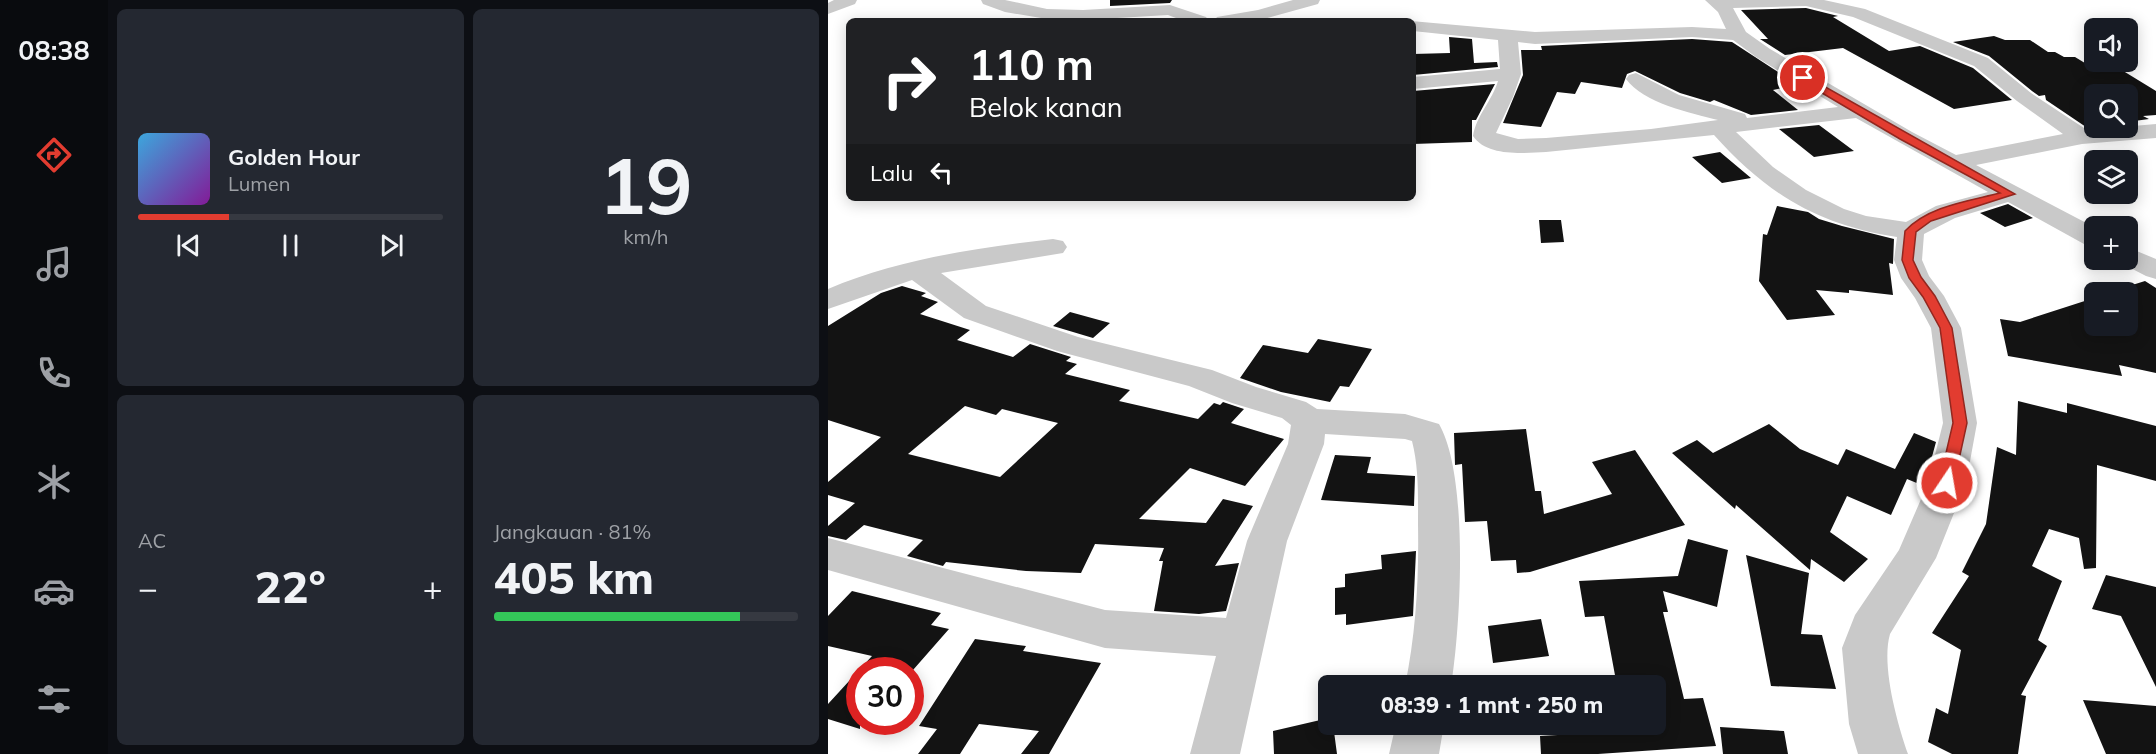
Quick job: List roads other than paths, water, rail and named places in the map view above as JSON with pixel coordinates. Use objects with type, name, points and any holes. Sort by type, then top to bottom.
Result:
[{"type":"street","points":[[828,9],[849,0]]},
{"type":"street","points":[[989,0],[1011,8],[1047,14],[1083,15],[1170,10],[1192,18]]},
{"type":"street","points":[[1240,18],[1278,11],[1312,0]]},
{"type":"street","points":[[1717,2],[1806,1],[1859,13],[1981,62],[2024,97],[2082,137]]},
{"type":"street","points":[[1717,2],[1738,35],[1763,53],[1858,111],[2084,233]]},
{"type":"street","points":[[1278,11],[1291,18]]},
{"type":"street","points":[[1416,26],[1507,36],[1572,37],[1692,32],[1738,35]]},
{"type":"street","points":[[1507,36],[1511,74],[1509,86],[1485,127],[1484,136],[1498,143],[1518,146],[1546,145],[1858,111]]},
{"type":"street","points":[[1416,83],[1511,74]]},
{"type":"street","points":[[1636,80],[1668,97],[1751,123]]},
{"type":"street","points":[[1719,127],[1748,160],[1794,194],[1856,221],[1911,231]]},
{"type":"street","points":[[1952,163],[2082,137],[2156,131]]},
{"type":"street","points":[[1883,754],[1873,724],[1864,648],[1870,628],[1916,558],[1947,483],[1960,423],[1946,328],[1929,296],[1915,278],[1908,260],[1911,231],[1927,218],[2010,194]]},
{"type":"street","points":[[828,300],[846,291],[919,271],[1014,252],[1053,247]]},
{"type":"street","points":[[2138,261],[2156,270]]},
{"type":"street","points":[[919,271],[975,312],[1068,344],[1200,378],[1244,395],[1294,410],[1309,421],[1408,426],[1426,432],[1432,441],[1437,502],[1438,596],[1429,675]]},
{"type":"street","points":[[1215,754],[1267,540],[1306,444],[1309,421]]},
{"type":"street","points":[[828,554],[1105,629],[1243,639]]},
{"type":"street","points":[[1414,754],[1418,735]]}]
